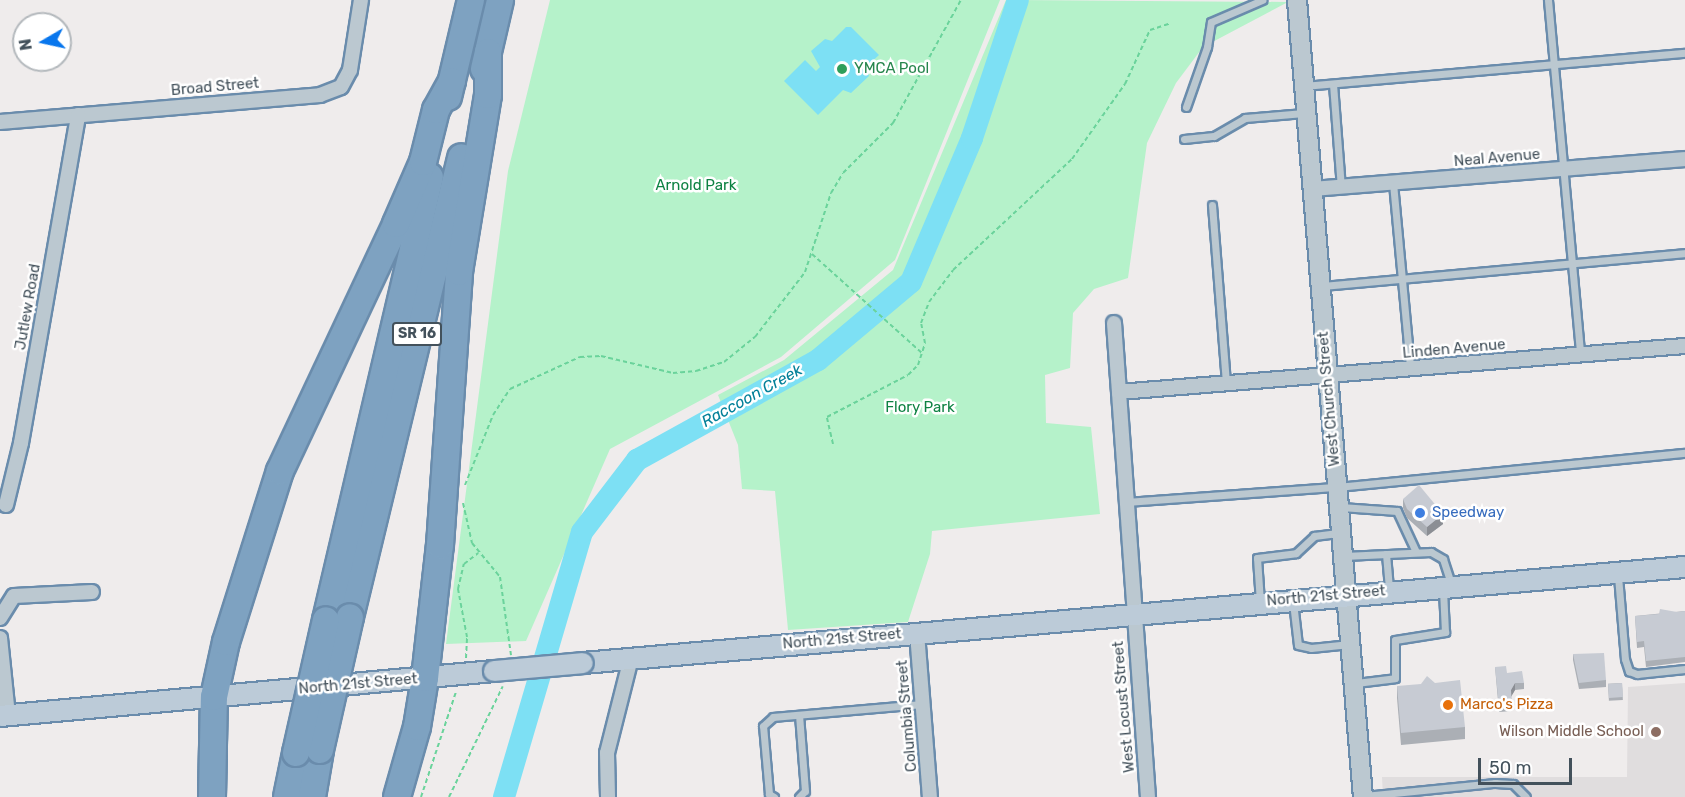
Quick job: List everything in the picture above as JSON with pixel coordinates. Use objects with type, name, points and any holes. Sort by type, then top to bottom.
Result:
[{"type":"highway","name":"SR 16","points":[[287,797],[308,751],[471,0]]},
{"type":"highway","name":"SR 16","points":[[338,619],[500,0]]},
{"type":"highway","points":[[397,797],[417,727],[425,678],[440,545],[459,272],[488,95],[488,52]]},
{"type":"highway","points":[[212,797],[214,697],[226,642],[280,471],[396,224],[423,162],[436,110],[452,81]]},
{"type":"highway","name":"SR 16","points":[[308,751],[312,797]]},
{"type":"main road","name":"North 21st Street","points":[[4,716],[1293,599],[1685,567]]},
{"type":"street","name":"Broad Street","points":[[0,122],[320,95],[341,87],[350,70],[361,0]]},
{"type":"street","name":"West Church Street","points":[[1297,0],[1363,796]]},
{"type":"street","name":"Jutlew Road","points":[[6,505],[23,433],[78,115]]},
{"type":"street","name":"Neal Avenue","points":[[1313,189],[1685,159]]},
{"type":"street","name":"West Locust Street","points":[[1114,323],[1133,614],[1148,797]]},
{"type":"street","name":"Linden Avenue","points":[[1119,392],[1685,346]]},
{"type":"street","points":[[0,618],[14,596],[92,592]]},
{"type":"street","name":"Columbia Street","points":[[917,633],[930,797]]},
{"type":"street","points":[[0,638],[4,716]]},
{"type":"street","points":[[608,797],[608,747],[632,658]]},
{"type":"lane","points":[[1186,107],[1207,47],[1211,22],[1263,0]]},
{"type":"lane","points":[[1548,0],[1580,355]]},
{"type":"lane","points":[[1304,86],[1685,53]]},
{"type":"lane","points":[[1333,84],[1341,187]]},
{"type":"lane","points":[[1184,139],[1214,136],[1245,118],[1306,113]]},
{"type":"lane","points":[[1393,183],[1410,369]]},
{"type":"lane","points":[[1212,205],[1226,384]]},
{"type":"lane","points":[[1320,286],[1685,253]]},
{"type":"lane","points":[[1126,502],[1337,487],[1685,453]]},
{"type":"lane","points":[[1338,507],[1397,512],[1416,552]]},
{"type":"lane","points":[[1260,602],[1257,558],[1296,553],[1314,536],[1340,533]]},
{"type":"lane","points":[[1342,556],[1431,552],[1443,559],[1447,586],[1444,632],[1395,640],[1395,678],[1353,683]]},
{"type":"lane","points":[[1386,554],[1389,591]]},
{"type":"lane","points":[[1618,572],[1625,659],[1629,672],[1637,674],[1685,669]]},
{"type":"lane","points":[[1293,599],[1298,645],[1311,648],[1350,644]]},
{"type":"lane","points":[[774,797],[769,794],[763,726],[773,717],[921,704]]},
{"type":"lane","points":[[799,715],[805,791],[799,797]]},
{"type":"lane","points":[[1363,796],[1495,783],[1513,784],[1526,797]]},
{"type":"path","points":[[464,492],[493,415],[510,389],[580,357],[601,356],[673,372],[696,371],[724,362],[755,337],[805,272],[831,193],[843,173],[894,123],[961,0]]},
{"type":"path","points":[[834,444],[827,417],[908,375],[923,354],[921,322],[929,302],[953,270],[1072,159],[1125,84],[1150,30],[1169,24]]},
{"type":"path","points":[[811,254],[913,348],[923,354]]},
{"type":"path","points":[[449,797],[513,649],[500,577],[472,543],[463,500]]},
{"type":"shaded area","name":"Wilson Middle School","points":[[1685,683],[1685,797],[1383,797],[1382,777],[1627,777],[1628,687]]},
{"type":"green space","name":"Arnold Park","points":[[550,0],[1000,0],[895,260],[781,357],[610,449],[526,641],[446,644],[508,171]]},
{"type":"green space","name":"Flory Park","points":[[1006,0],[1288,2],[1203,47],[1176,83],[1147,143],[1128,278],[1094,289],[1073,313],[1070,368],[1045,375],[1046,423],[1091,427],[1100,514],[932,531],[930,554],[908,622],[788,630],[775,491],[742,489],[738,445],[718,395],[784,360],[893,270]]},
{"type":"water","name":"YMCA Pool","points":[[846,27],[851,27],[879,55],[866,67],[869,76],[851,93],[843,90],[818,115],[784,81],[805,60],[816,71],[820,67],[811,51],[825,39],[832,41]]},
{"type":"building","points":[[1419,485],[1443,514],[1427,527],[1407,509],[1403,499]]},
{"type":"building","points":[[1660,609],[1685,611],[1685,657],[1646,661],[1644,641],[1637,642],[1635,616],[1659,614]]},
{"type":"building","points":[[1604,653],[1606,680],[1579,683],[1573,654]]},
{"type":"building","points":[[1506,666],[1507,673],[1522,671],[1524,683],[1515,683],[1511,690],[1512,705],[1499,706],[1495,667]]},
{"type":"building","points":[[1427,676],[1435,683],[1460,680],[1465,727],[1401,733],[1397,686],[1421,684]]},
{"type":"building","points":[[1622,683],[1623,697],[1609,698],[1608,684]]},
{"type":"waterway","name":"Raccoon Creek","points":[[504,797],[582,532],[637,460],[818,360],[911,282],[972,138],[1018,0]]},
{"type":"place","name":"YMCA Pool","points":[[842,69]]},
{"type":"place","name":"Speedway","points":[[1420,513]]},
{"type":"place","name":"Marco's Pizza","points":[[1448,705]]},
{"type":"place","name":"Wilson Middle School","points":[[1656,732]]}]
